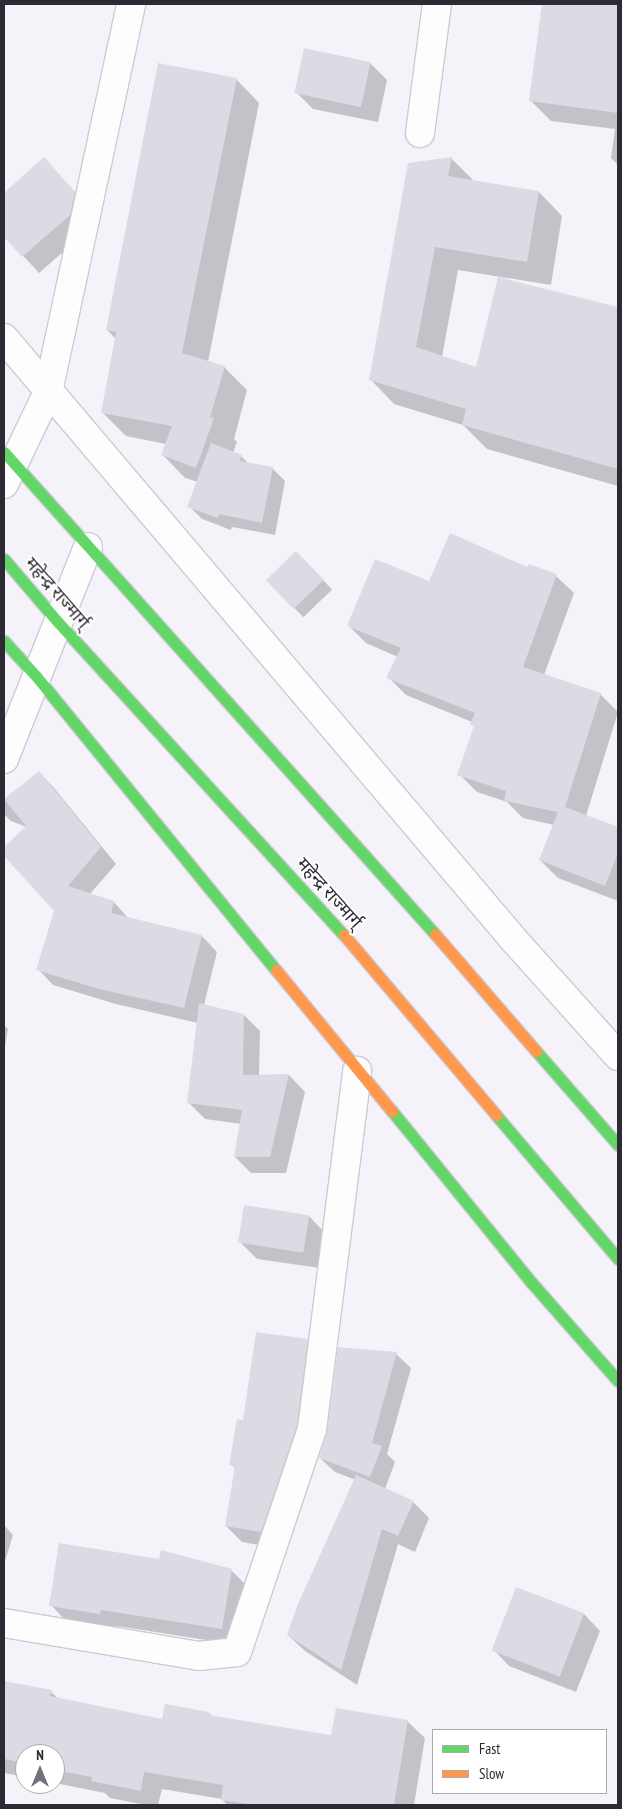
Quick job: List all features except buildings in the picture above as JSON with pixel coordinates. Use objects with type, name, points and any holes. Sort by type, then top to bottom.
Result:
[{"type":"main road","points":[[7,467],[88,546],[405,900],[618,1145]]},
{"type":"main road","name":"महेन्द्र राज्मार्ग्","points":[[4,558],[57,621],[352,944],[618,1259]]},
{"type":"main road","points":[[4,641],[36,676],[531,1282],[618,1381]]},
{"type":"street","points":[[7,467],[48,392],[131,4]]},
{"type":"street","points":[[420,133],[437,4]]},
{"type":"street","points":[[4,338],[514,940],[618,1056]]},
{"type":"street","points":[[4,759],[88,546]]},
{"type":"street","points":[[4,1623],[199,1656],[237,1652],[312,1429],[357,1071]]},
{"type":"traffic: fast","points":[[4,452],[435,934]]},
{"type":"traffic: fast","points":[[4,559],[57,621],[344,935]]},
{"type":"traffic: fast","points":[[4,641],[36,676],[276,970]]},
{"type":"traffic: fast","points":[[536,1051],[618,1145]]},
{"type":"traffic: fast","points":[[392,1111],[531,1282],[618,1381]]},
{"type":"traffic: fast","points":[[496,1115],[618,1259]]},
{"type":"traffic: slow","points":[[435,934],[536,1051]]},
{"type":"traffic: slow","points":[[344,935],[496,1115]]},
{"type":"traffic: slow","points":[[276,970],[392,1111]]}]
